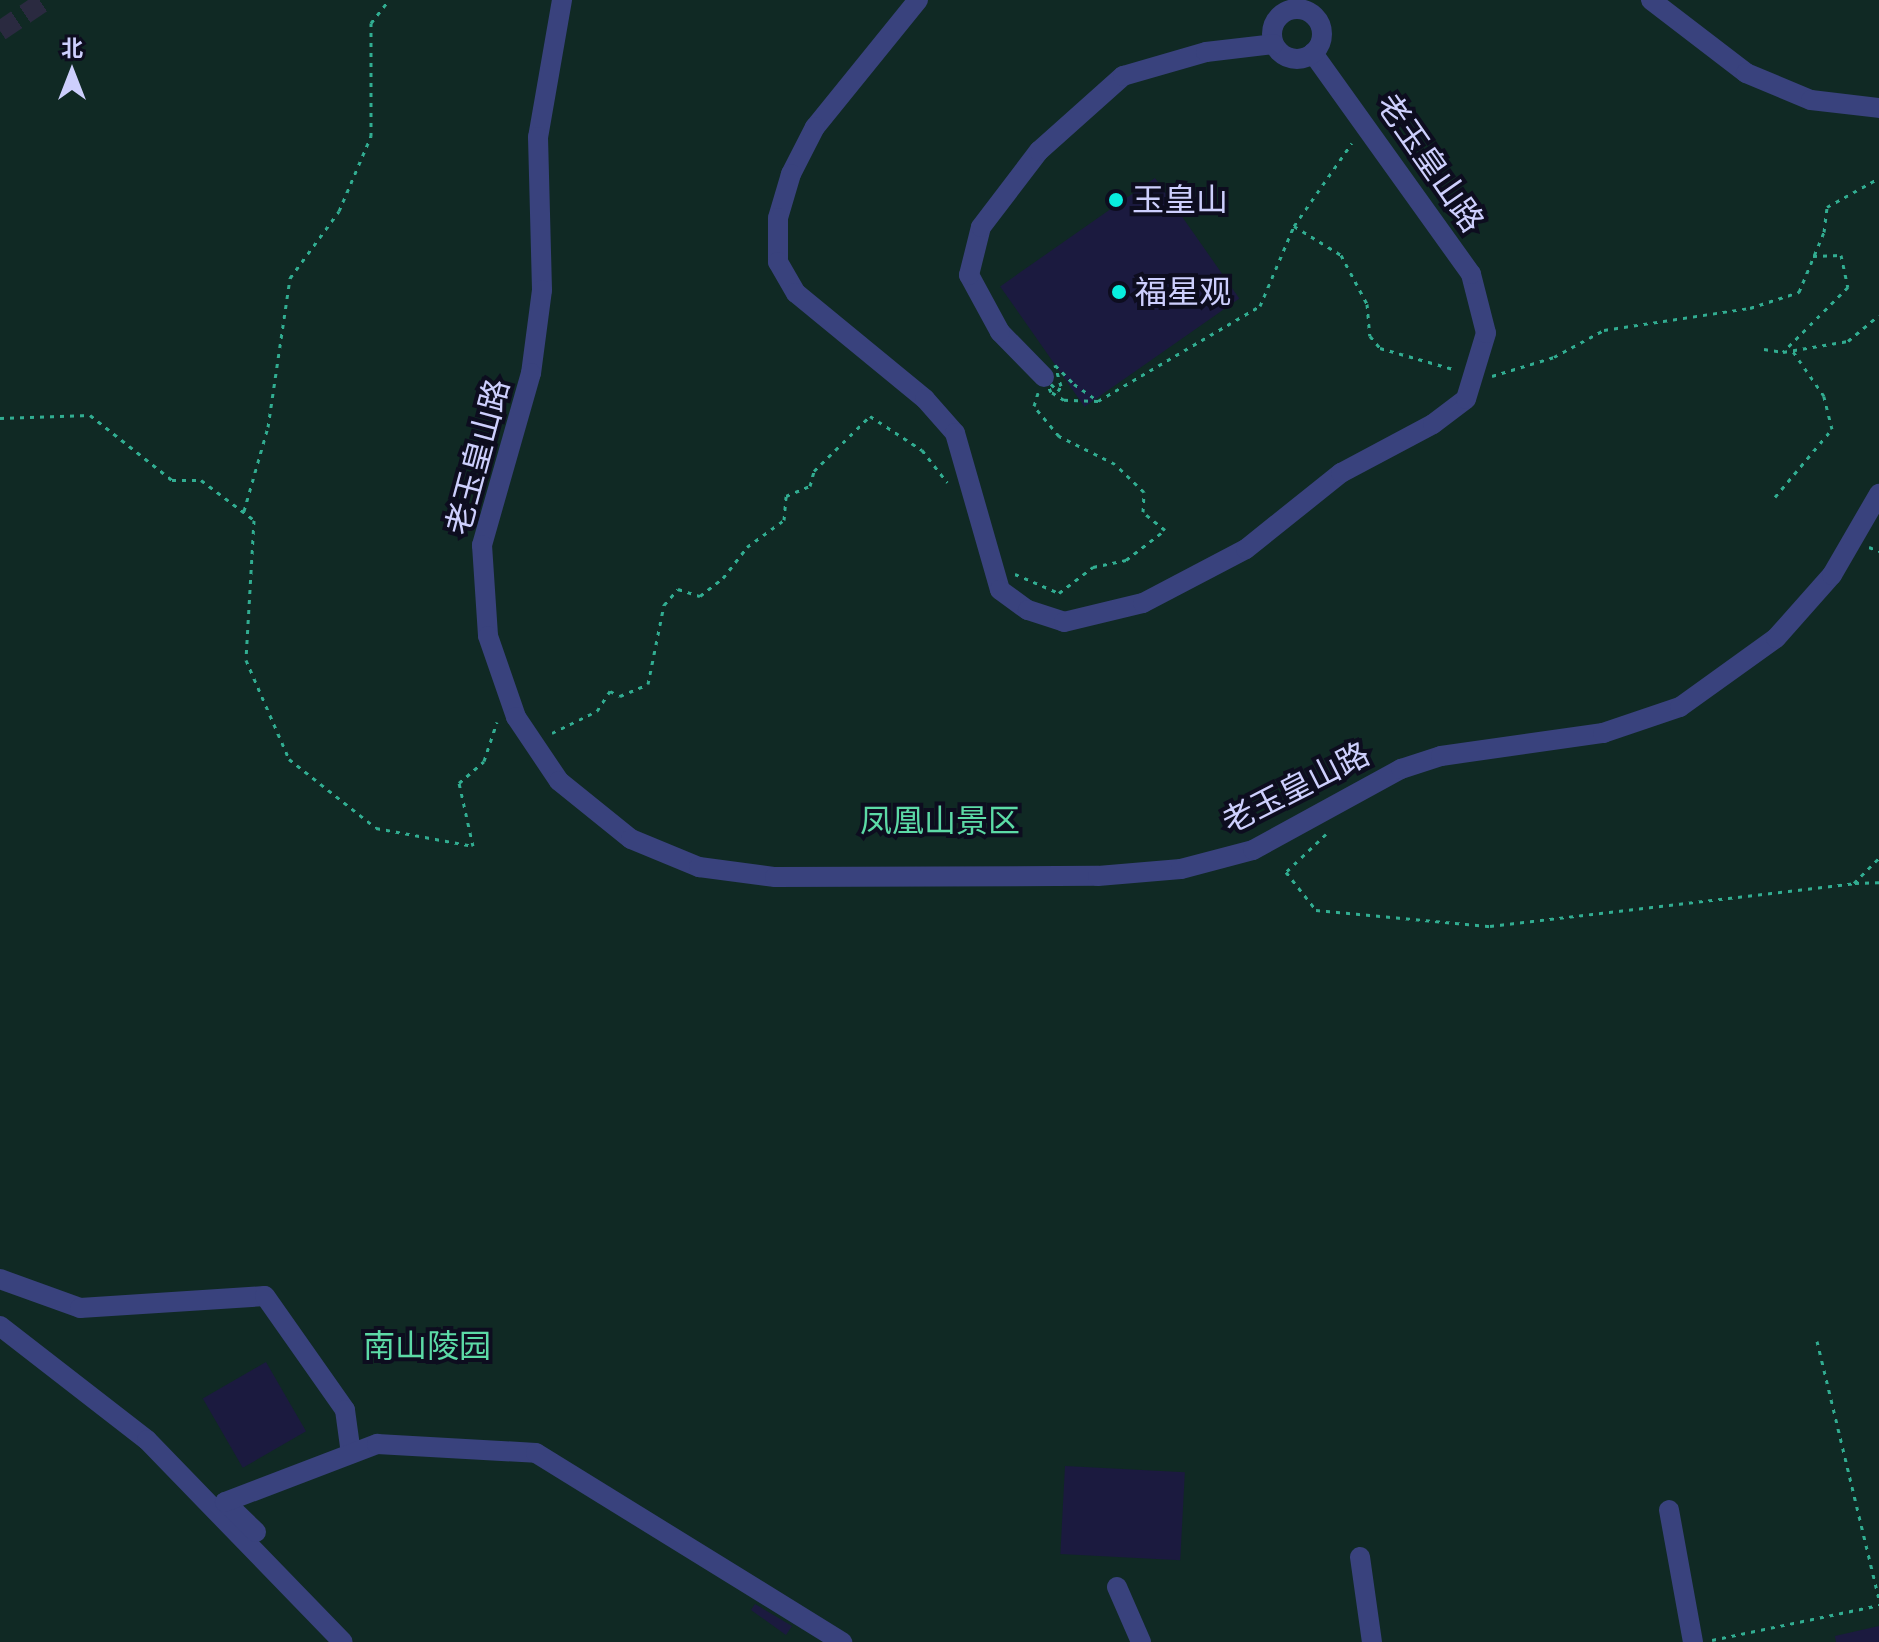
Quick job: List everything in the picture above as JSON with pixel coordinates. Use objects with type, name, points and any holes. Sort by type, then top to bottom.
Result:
[{"type":"street","name":"老玉皇山路","points":[[562,0],[538,137],[542,290],[531,373],[482,545],[482,589],[488,636],[516,717],[559,781],[631,839],[699,867],[775,877],[956,879],[1181,869],[1253,850],[1338,803],[1441,756],[1603,733],[1711,689],[1776,638],[1832,575],[1879,494]]},
{"type":"street","name":"老玉皇山路","points":[[918,0],[815,127],[791,174],[778,218],[778,262],[796,293],[925,399],[955,433],[1000,590],[1028,610],[1064,622],[1101,618],[1174,588],[1283,524],[1341,473],[1433,424],[1466,399],[1477,371],[1486,333],[1471,274],[1367,122],[1313,53]]},
{"type":"street","points":[[1651,0],[1746,73],[1811,100],[1879,108]]},
{"type":"street","points":[[1044,377],[1000,332],[969,275],[981,227],[1039,151],[1123,76],[1206,52],[1274,44],[1291,58],[1313,53],[1322,31],[1314,16],[1299,9],[1277,20],[1274,44]]},
{"type":"street","points":[[0,1279],[80,1308],[265,1296],[345,1410],[351,1454]]},
{"type":"street","points":[[0,1326],[147,1440],[343,1642]]},
{"type":"street","points":[[256,1532],[225,1502],[377,1444],[536,1453],[842,1642]]},
{"type":"street","points":[[1669,1510],[1693,1642]]},
{"type":"street","points":[[1360,1557],[1372,1642]]},
{"type":"street","points":[[1117,1587],[1141,1642]]},
{"type":"path","points":[[244,512],[268,427],[290,278],[339,211],[371,136],[371,23],[389,0]]},
{"type":"path","points":[[1044,377],[1064,400],[1098,401],[1260,306],[1294,226],[1367,122]]},
{"type":"path","points":[[1294,226],[1341,255],[1367,304],[1370,336],[1380,348],[1477,371],[1490,377],[1512,373],[1633,323],[1750,308],[1799,292],[1827,207],[1879,178]]},
{"type":"path","points":[[1783,352],[1848,287],[1841,255],[1813,256]]},
{"type":"path","points":[[1764,349],[1783,352],[1848,341],[1879,315]]},
{"type":"path","points":[[1775,497],[1832,429],[1824,396],[1792,350]]},
{"type":"path","points":[[1044,377],[1061,390],[1055,365],[1098,401]]},
{"type":"path","points":[[1009,562],[1031,586],[1059,593],[1093,567],[1126,560],[1165,530],[1143,512],[1144,492],[1115,464],[1059,436],[1034,406],[1044,377]]},
{"type":"path","points":[[1338,803],[1337,823],[1286,872],[1316,910],[1490,926],[1879,882]]},
{"type":"path","points":[[1854,883],[1879,858]]},
{"type":"path","points":[[1817,1341],[1879,1599]]},
{"type":"path","points":[[1700,1642],[1879,1605]]},
{"type":"green space","name":"凤凰山景区","points":[[0,0],[1879,0],[1879,1642],[0,1642]]},
{"type":"building","name":"福星观","points":[[1155,178],[1239,298],[1084,407],[1000,286]]},
{"type":"building","points":[[266,1362],[306,1431],[243,1468],[203,1398]]},
{"type":"building","points":[[1065,1466],[1185,1472],[1180,1560],[1060,1554]]},
{"type":"building","points":[[755,1604],[792,1626],[786,1635],[751,1610]]},
{"type":"building","points":[[1879,1626],[1879,1642],[1836,1642],[1835,1636]]},
{"type":"tunnel","points":[[0,31],[46,0]]},
{"type":"place","name":"玉皇山","points":[[1116,200]]},
{"type":"place","name":"福星观","points":[[1119,292]]},
{"type":"park label","name":"南山陵园","points":[[427,1346]]}]
